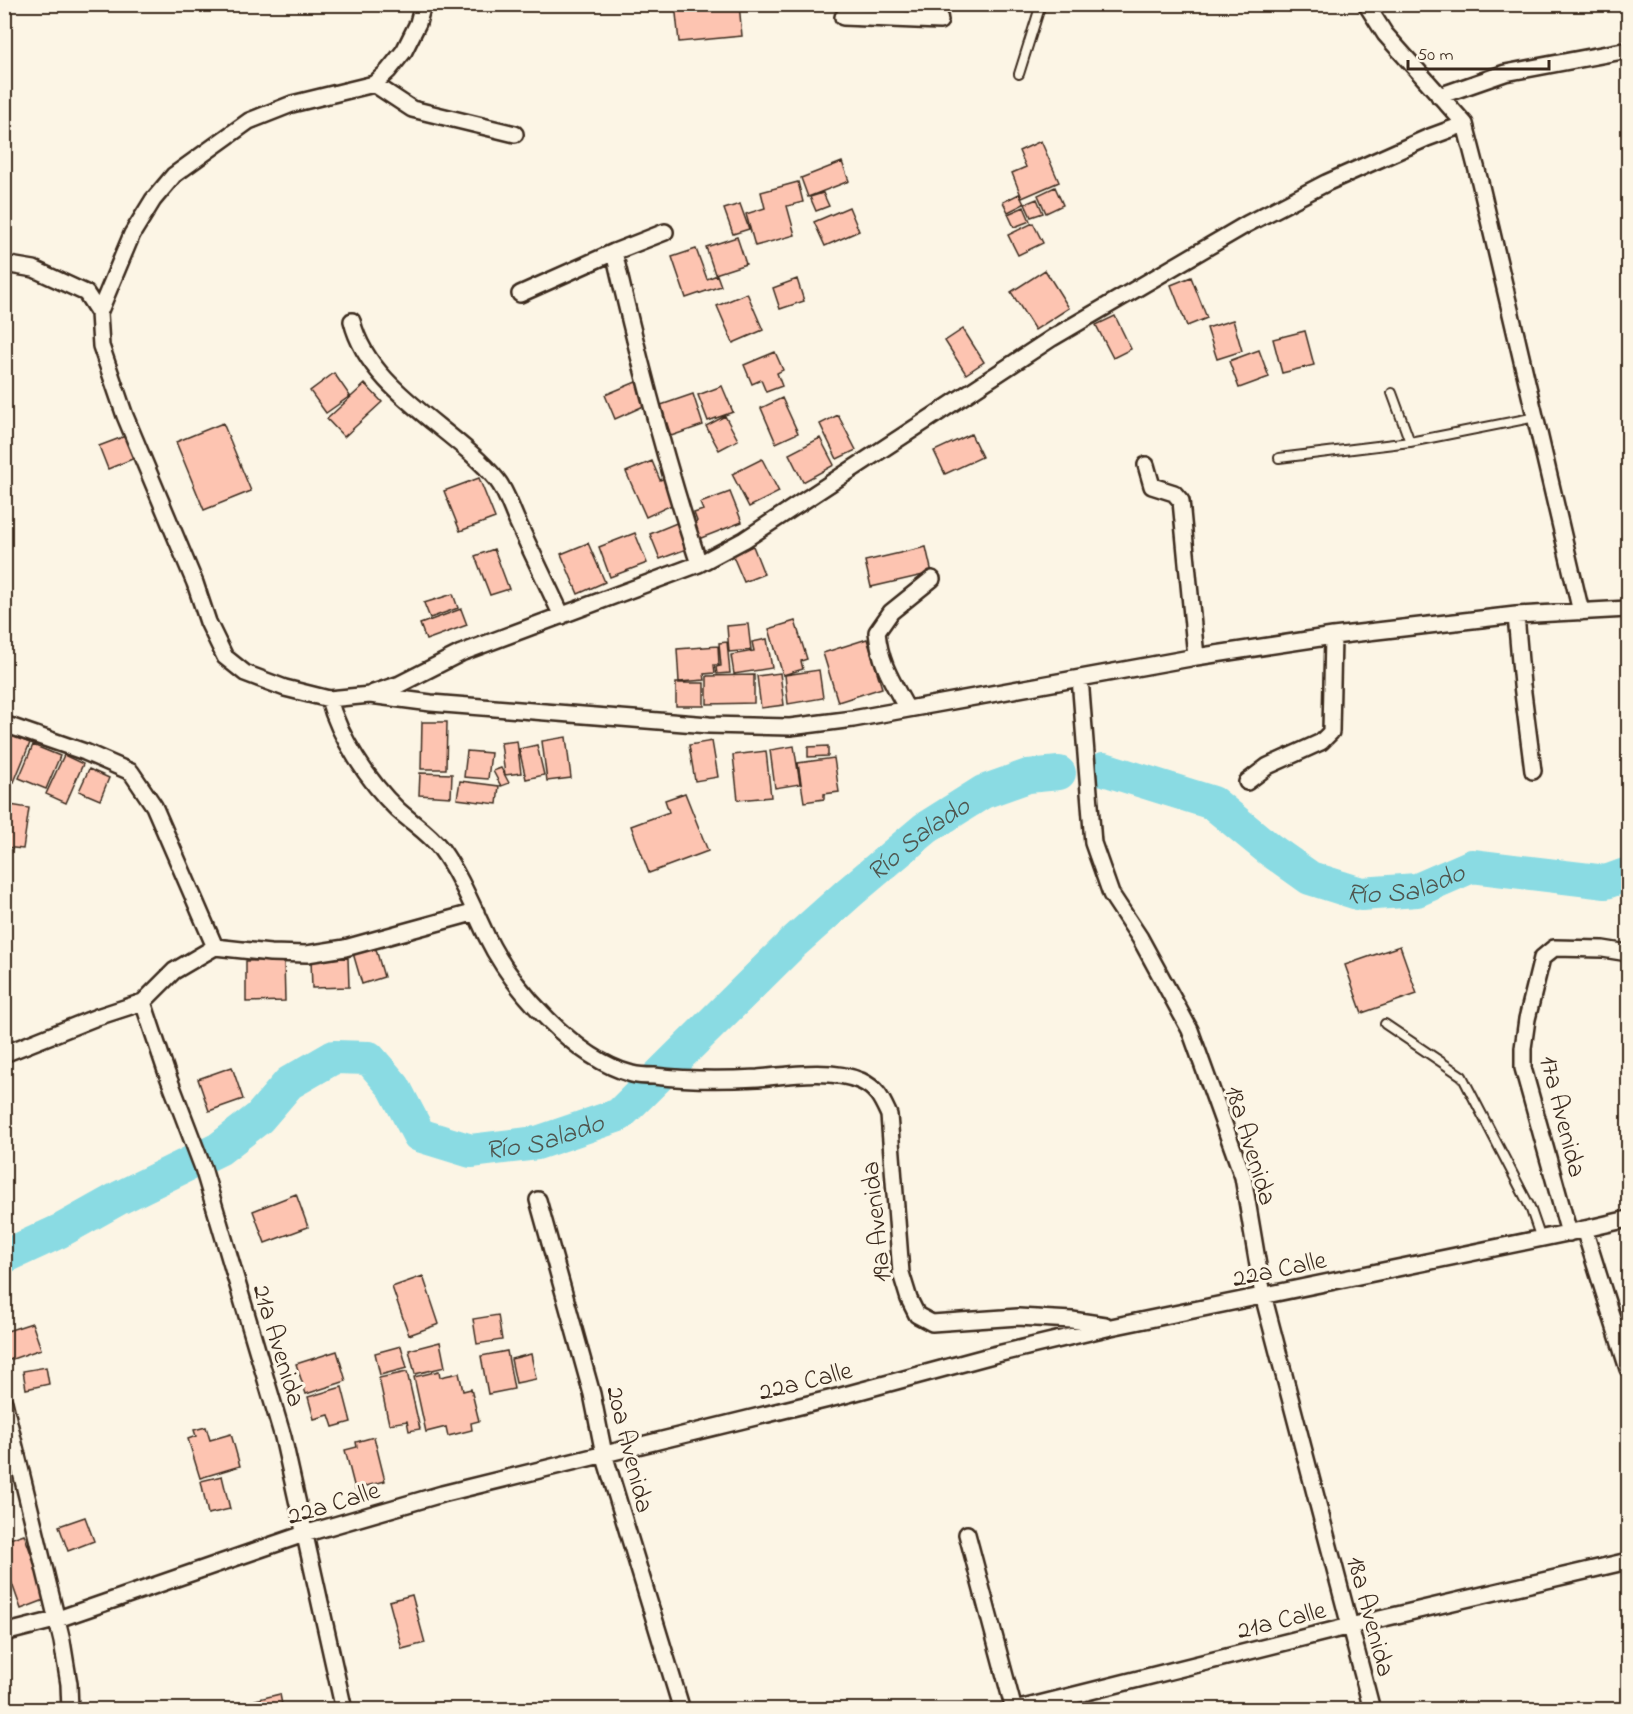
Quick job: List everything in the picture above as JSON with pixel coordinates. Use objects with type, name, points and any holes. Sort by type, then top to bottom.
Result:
[{"type":"street","points":[[423,4],[418,23],[404,51],[374,84],[292,104],[249,121],[174,175],[153,200],[132,234],[99,313],[101,346],[124,416],[195,583],[208,622],[225,657],[245,673],[285,688],[329,699],[370,695],[421,702],[710,725],[790,727],[853,719],[1196,657],[1333,636],[1516,615],[1629,609]]},
{"type":"street","points":[[843,17],[940,21],[937,4]]},
{"type":"street","points":[[1366,4],[1385,34],[1465,124],[1581,612]]},
{"type":"street","points":[[1439,96],[1505,73],[1629,50]]},
{"type":"street","points":[[374,84],[412,109],[514,134]]},
{"type":"street","points":[[370,695],[412,678],[461,653],[699,564],[744,540],[1052,338],[1247,224],[1326,183],[1427,138],[1465,124]]},
{"type":"street","points":[[520,294],[665,232]]},
{"type":"street","points":[[614,252],[654,414],[699,564]]},
{"type":"street","points":[[4,264],[34,269],[86,292],[99,313]]},
{"type":"street","points":[[352,321],[356,338],[373,364],[431,422],[477,457],[499,483],[562,616]]},
{"type":"street","points":[[1146,465],[1152,486],[1174,492],[1181,501],[1196,657]]},
{"type":"street","points":[[907,709],[886,671],[879,652],[877,632],[891,612],[932,579]]},
{"type":"street","points":[[1516,615],[1533,771]]},
{"type":"street","points":[[1247,782],[1268,766],[1321,742],[1331,732],[1333,636]]},
{"type":"street","points":[[412,678],[408,691],[411,696],[421,702]]},
{"type":"street","name":"18a Avenida","points":[[1080,678],[1094,843],[1111,894],[1140,938],[1190,1030],[1243,1178],[1263,1295],[1372,1710]]},
{"type":"street","points":[[4,1054],[97,1017],[143,1002],[174,970],[215,946],[270,953],[307,954],[345,948],[476,912],[441,849],[426,832],[397,809],[370,778],[341,730],[329,699]]},
{"type":"street","points":[[4,724],[85,752],[131,772],[154,806],[215,946]]},
{"type":"street","name":"19a Avenida","points":[[476,912],[488,938],[517,986],[562,1032],[594,1058],[632,1074],[677,1079],[832,1075],[861,1081],[880,1095],[889,1115],[901,1273],[917,1315],[932,1323],[1029,1317],[1111,1326]]},
{"type":"street","name":"17a Avenida","points":[[1569,1233],[1523,1068],[1527,1019],[1542,958],[1554,948],[1603,949],[1629,953]]},
{"type":"street","name":"21a Avenida","points":[[143,1002],[200,1161],[283,1437],[344,1710]]},
{"type":"street","name":"20a Avenida","points":[[538,1200],[592,1394],[604,1454],[682,1710]]},
{"type":"street","name":"22a Calle","points":[[4,1633],[55,1620],[304,1534],[442,1494],[841,1396],[1111,1326],[1629,1219]]},
{"type":"street","points":[[1584,1229],[1629,1369]]},
{"type":"street","points":[[4,1402],[55,1620],[62,1641],[70,1710]]},
{"type":"street","points":[[966,1534],[1014,1710]]},
{"type":"street","name":"21a Calle","points":[[1014,1710],[1350,1626],[1629,1561]]},
{"type":"lane","points":[[1019,74],[1041,4]]},
{"type":"lane","points":[[1392,393],[1410,442]]},
{"type":"lane","points":[[1279,458],[1410,442],[1536,417]]},
{"type":"lane","points":[[1385,1024],[1462,1076],[1530,1207],[1541,1239]]},
{"type":"building","points":[[675,4],[739,4],[742,36],[679,42]]},
{"type":"building","points":[[1041,141],[1059,182],[1022,198],[1012,173],[1026,167],[1019,151]]},
{"type":"building","points":[[842,162],[849,181],[808,197],[801,178]]},
{"type":"building","points":[[798,182],[803,202],[787,206],[795,235],[755,246],[746,214],[765,208],[761,192]]},
{"type":"building","points":[[1055,187],[1063,205],[1046,213],[1038,195]]},
{"type":"building","points":[[823,193],[829,206],[816,211],[810,197]]},
{"type":"building","points":[[1019,194],[1024,204],[1008,212],[1003,202]]},
{"type":"building","points":[[1037,199],[1043,213],[1031,217],[1025,204]]},
{"type":"building","points":[[740,204],[749,229],[733,234],[724,209]]},
{"type":"building","points":[[849,207],[859,231],[825,246],[814,222]]},
{"type":"building","points":[[1024,207],[1030,221],[1014,227],[1008,214]]},
{"type":"building","points":[[1033,223],[1043,243],[1018,255],[1008,235]]},
{"type":"building","points":[[737,237],[746,264],[715,274],[706,247]]},
{"type":"building","points":[[696,249],[707,279],[717,275],[721,286],[686,298],[672,257]]},
{"type":"building","points":[[1045,270],[1069,308],[1035,330],[1011,292]]},
{"type":"building","points":[[1191,277],[1207,318],[1187,326],[1171,285]]},
{"type":"building","points":[[797,279],[804,301],[780,309],[773,288]]},
{"type":"building","points":[[747,293],[763,330],[733,343],[717,306]]},
{"type":"building","points":[[1115,316],[1131,349],[1113,358],[1096,325]]},
{"type":"building","points":[[1233,320],[1242,351],[1217,359],[1207,328]]},
{"type":"building","points":[[963,329],[984,362],[966,374],[945,341]]},
{"type":"building","points":[[1305,331],[1314,365],[1282,373],[1273,339]]},
{"type":"building","points":[[1259,350],[1269,377],[1239,388],[1229,361]]},
{"type":"building","points":[[775,352],[783,370],[777,373],[782,386],[766,392],[761,380],[752,384],[744,365]]},
{"type":"building","points":[[334,373],[350,396],[326,413],[310,391]]},
{"type":"building","points":[[636,382],[646,405],[615,419],[605,395]]},
{"type":"building","points":[[365,384],[382,402],[344,437],[327,419]]},
{"type":"building","points":[[722,386],[733,412],[708,421],[698,395]]},
{"type":"building","points":[[693,394],[703,425],[671,436],[661,405]]},
{"type":"building","points":[[782,398],[798,433],[776,443],[761,408]]},
{"type":"building","points":[[838,415],[856,450],[837,459],[820,424]]},
{"type":"building","points":[[725,416],[738,440],[719,450],[706,426]]},
{"type":"building","points":[[223,423],[251,491],[204,510],[176,442]]},
{"type":"building","points":[[971,434],[982,457],[945,474],[934,451]]},
{"type":"building","points":[[128,435],[137,457],[108,469],[99,446]]},
{"type":"building","points":[[820,438],[834,465],[803,482],[789,454]]},
{"type":"building","points":[[762,459],[779,492],[749,507],[732,474]]},
{"type":"building","points":[[652,461],[660,480],[665,478],[676,503],[646,517],[626,472]]},
{"type":"building","points":[[479,478],[495,518],[460,531],[444,491]]},
{"type":"building","points":[[730,492],[742,522],[696,540],[689,524],[697,521],[694,513],[703,510],[700,503]]},
{"type":"building","points":[[679,522],[689,548],[660,559],[650,534]]},
{"type":"building","points":[[635,533],[647,563],[610,577],[599,547]]},
{"type":"building","points":[[588,543],[605,582],[578,594],[561,554]]},
{"type":"building","points":[[753,546],[764,574],[744,582],[732,554]]},
{"type":"building","points":[[926,547],[932,573],[871,587],[865,561]]},
{"type":"building","points":[[494,549],[509,589],[490,595],[475,556]]},
{"type":"building","points":[[453,594],[458,608],[430,618],[424,603]]},
{"type":"building","points":[[461,609],[467,625],[426,640],[420,624]]},
{"type":"building","points":[[795,621],[807,659],[801,661],[803,669],[783,675],[769,629]]},
{"type":"building","points":[[748,624],[751,650],[729,652],[727,626]]},
{"type":"building","points":[[767,639],[772,668],[734,674],[731,655],[754,651],[752,642]]},
{"type":"building","points":[[867,639],[882,688],[838,702],[823,653]]},
{"type":"building","points":[[727,642],[730,673],[717,674],[716,667],[721,666],[719,643]]},
{"type":"building","points":[[718,646],[719,665],[714,665],[715,673],[704,674],[705,680],[679,682],[677,649]]},
{"type":"building","points":[[819,670],[823,698],[788,704],[785,675]]},
{"type":"building","points":[[780,673],[784,705],[761,708],[757,676]]},
{"type":"building","points":[[754,675],[754,703],[707,704],[707,676]]},
{"type":"building","points":[[676,683],[704,683],[704,706],[676,706]]},
{"type":"building","points":[[422,722],[447,722],[446,769],[421,769]]},
{"type":"building","points":[[10,735],[30,743],[14,782],[4,778],[4,751]]},
{"type":"building","points":[[566,737],[571,778],[547,781],[542,741]]},
{"type":"building","points":[[517,741],[521,773],[505,775],[501,743]]},
{"type":"building","points":[[712,741],[718,777],[695,781],[689,745]]},
{"type":"building","points":[[33,745],[60,756],[46,789],[19,778]]},
{"type":"building","points":[[537,745],[544,775],[526,779],[519,749]]},
{"type":"building","points":[[794,746],[800,784],[775,788],[770,750]]},
{"type":"building","points":[[828,746],[828,756],[808,757],[808,747]]},
{"type":"building","points":[[467,751],[491,753],[488,779],[464,777]]},
{"type":"building","points":[[766,751],[771,797],[738,800],[733,755]]},
{"type":"building","points":[[64,755],[83,764],[66,803],[46,794]]},
{"type":"building","points":[[834,758],[839,792],[824,794],[824,799],[804,802],[798,763]]},
{"type":"building","points":[[501,768],[509,783],[501,786],[493,771]]},
{"type":"building","points":[[89,769],[109,778],[100,800],[79,791]]},
{"type":"building","points":[[420,773],[452,774],[451,797],[419,795]]},
{"type":"building","points":[[460,781],[499,786],[497,804],[457,799]]},
{"type":"building","points":[[685,793],[708,851],[649,873],[631,826],[669,812],[665,800]]},
{"type":"building","points":[[4,804],[29,808],[23,849],[4,847]]},
{"type":"building","points":[[375,946],[384,977],[362,984],[353,953]]},
{"type":"building","points":[[1400,946],[1417,994],[1362,1013],[1345,965]]},
{"type":"building","points":[[348,958],[349,987],[312,988],[311,959]]},
{"type":"building","points":[[284,960],[285,1001],[246,1002],[246,961]]},
{"type":"building","points":[[232,1067],[243,1099],[209,1111],[198,1079]]},
{"type":"building","points":[[296,1194],[308,1227],[265,1243],[253,1211]]},
{"type":"building","points":[[423,1276],[439,1324],[409,1335],[392,1287]]},
{"type":"building","points":[[498,1315],[502,1340],[477,1344],[473,1319]]},
{"type":"building","points":[[32,1323],[41,1349],[4,1362],[4,1332]]},
{"type":"building","points":[[440,1342],[445,1367],[415,1374],[409,1350]]},
{"type":"building","points":[[401,1346],[407,1368],[380,1375],[375,1353]]},
{"type":"building","points":[[337,1351],[346,1381],[306,1394],[296,1364]]},
{"type":"building","points":[[507,1351],[514,1389],[488,1394],[481,1356]]},
{"type":"building","points":[[531,1354],[536,1379],[516,1383],[511,1359]]},
{"type":"building","points":[[46,1367],[49,1384],[26,1389],[23,1371]]},
{"type":"building","points":[[439,1371],[440,1377],[459,1373],[463,1391],[471,1389],[479,1421],[471,1423],[472,1430],[448,1436],[446,1427],[426,1432],[414,1377]]},
{"type":"building","points":[[407,1372],[420,1429],[409,1431],[407,1421],[389,1424],[379,1378]]},
{"type":"building","points":[[342,1387],[351,1422],[333,1427],[329,1415],[314,1419],[308,1397]]},
{"type":"building","points":[[206,1427],[210,1440],[231,1434],[240,1466],[200,1478],[188,1439],[196,1436],[194,1430]]},
{"type":"building","points":[[374,1437],[385,1481],[355,1489],[345,1450],[357,1447],[356,1442]]},
{"type":"building","points":[[222,1476],[230,1509],[208,1514],[201,1481]]},
{"type":"building","points":[[85,1517],[94,1541],[68,1551],[59,1526]]},
{"type":"building","points":[[24,1534],[47,1599],[21,1609],[4,1561],[4,1541]]},
{"type":"building","points":[[412,1595],[425,1643],[402,1649],[389,1601]]},
{"type":"building","points":[[280,1694],[283,1710],[257,1710],[255,1700]]},
{"type":"waterway","name":"Río Salado","points":[[1104,769],[1213,803],[1269,849],[1310,878],[1361,894],[1417,890],[1472,866],[1606,882],[1628,874]]},
{"type":"waterway","name":"Río Salado","points":[[6,1256],[60,1231],[119,1198],[219,1149],[259,1118],[289,1083],[334,1057],[369,1058],[394,1087],[419,1135],[471,1151],[537,1143],[619,1115],[794,942],[926,828],[983,792],[1028,776],[1059,773]]}]
